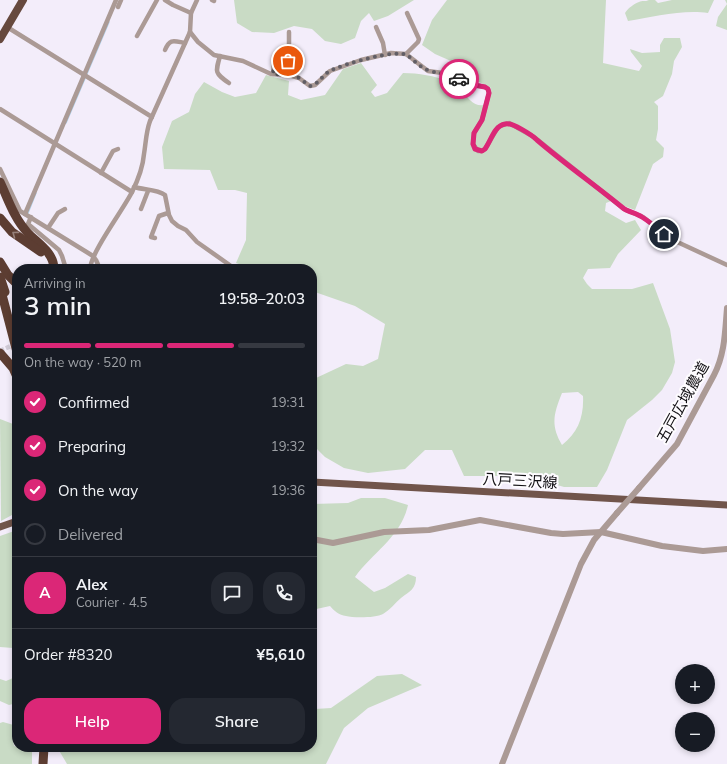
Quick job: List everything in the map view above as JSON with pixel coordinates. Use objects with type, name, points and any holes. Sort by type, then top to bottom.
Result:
[{"type":"highway","points":[[0,39],[23,0]]},
{"type":"highway","points":[[0,182],[19,222],[46,250],[53,264]]},
{"type":"highway","points":[[0,218],[12,232],[42,254],[47,260],[48,264]]},
{"type":"highway","points":[[0,262],[12,279]]},
{"type":"highway","points":[[0,276],[12,319]]},
{"type":"highway","points":[[0,287],[12,333]]},
{"type":"highway","points":[[0,353],[9,362],[12,368]]},
{"type":"highway","points":[[43,764],[44,752]]},
{"type":"main road","name":"八戸三沢線","points":[[317,482],[727,505]]},
{"type":"main road","points":[[0,527],[12,523]]},
{"type":"street","points":[[25,214],[116,0]]},
{"type":"street","points":[[118,7],[121,0]]},
{"type":"street","points":[[137,36],[157,0]]},
{"type":"street","points":[[165,0],[191,13]]},
{"type":"street","points":[[91,264],[93,256],[133,190],[144,154],[145,135],[190,32],[191,13],[197,0]]},
{"type":"street","points":[[406,54],[418,42],[419,39],[407,13]]},
{"type":"street","points":[[7,27],[85,74],[152,117]]},
{"type":"street","points":[[376,27],[383,42],[385,55]]},
{"type":"street","points":[[190,32],[208,51],[220,56],[243,60],[273,74],[289,75],[299,78],[310,86],[314,85],[330,70],[361,60],[391,54],[406,54],[428,70],[450,74],[469,84],[485,87],[488,89],[489,93],[482,120],[474,133],[473,144],[478,151],[485,149],[498,127],[509,123],[534,137],[624,209],[643,218],[673,240],[727,266]]},
{"type":"street","points":[[273,74],[274,64],[288,61],[289,32]]},
{"type":"street","points":[[165,50],[171,42],[174,41],[185,43]]},
{"type":"street","points":[[220,56],[216,70],[218,75],[229,83]]},
{"type":"street","points":[[0,109],[101,174],[133,190],[156,191],[165,195],[168,213],[172,221],[186,230],[197,242],[228,264]]},
{"type":"street","points":[[101,174],[114,151],[118,148]]},
{"type":"street","points":[[0,170],[20,211],[93,256],[98,264]]},
{"type":"street","points":[[141,209],[148,191]]},
{"type":"street","points":[[48,228],[58,213],[65,209]]},
{"type":"street","points":[[155,238],[151,237],[158,216],[168,213]]},
{"type":"street","points":[[31,218],[28,224],[59,250],[64,264]]},
{"type":"street","name":"五戸広域農道","points":[[502,764],[587,551],[601,532],[677,444],[716,371],[723,349],[727,308]]},
{"type":"street","points":[[317,540],[333,542],[384,532],[429,530],[480,520],[550,533],[563,534],[589,531],[601,532],[662,546],[703,551],[727,548]]},
{"type":"green space","points":[[234,0],[414,0],[388,16],[374,21],[369,13],[361,21],[355,38],[341,44],[325,41],[312,29],[294,26],[274,33],[252,32],[237,23]]},
{"type":"green space","points":[[447,0],[606,0],[603,63],[639,71],[642,66],[630,49],[642,53],[660,52],[660,45],[664,38],[680,38],[682,47],[674,61],[672,74],[663,96],[654,102],[658,106],[658,129],[656,140],[664,148],[663,157],[653,164],[635,210],[611,201],[606,203],[605,211],[626,223],[635,220],[641,230],[618,254],[610,268],[588,269],[583,278],[592,289],[632,289],[653,283],[670,329],[675,362],[672,373],[662,390],[627,420],[607,470],[597,487],[564,487],[527,476],[464,476],[452,450],[425,450],[405,469],[368,473],[344,468],[325,457],[317,449],[317,378],[346,364],[363,366],[378,359],[385,324],[355,306],[317,293],[317,264],[236,263],[246,240],[247,193],[235,190],[218,190],[210,170],[164,169],[162,147],[172,121],[189,112],[195,94],[204,82],[235,97],[256,93],[266,75],[289,81],[288,95],[301,100],[325,95],[343,69],[361,63],[377,85],[371,92],[375,97],[387,93],[403,73],[432,76],[449,81],[448,90],[462,91],[477,105],[484,105],[489,98],[491,88],[477,81],[460,65],[435,54],[422,45],[432,20]],"holes":[[[578,392],[583,396],[581,418],[576,430],[562,445],[558,438],[554,419],[562,393]]]},
{"type":"green space","points":[[655,0],[658,3],[672,0],[714,0],[708,13],[678,13],[628,21],[625,13],[628,9],[640,1]]},
{"type":"green space","points":[[727,4],[727,30],[716,26],[718,17]]},
{"type":"green space","points":[[0,419],[12,424],[12,515],[1,521]]},
{"type":"green space","points":[[361,498],[385,498],[408,505],[399,526],[393,535],[355,577],[374,592],[385,588],[408,574],[416,577],[414,587],[388,611],[380,615],[349,617],[339,614],[330,606],[317,609],[317,504],[348,503]]},
{"type":"green space","points":[[12,532],[12,648],[0,647],[0,536]]},
{"type":"green space","points":[[402,674],[422,685],[368,708],[344,728],[326,764],[67,764],[60,752],[317,752],[317,709],[331,708],[377,676]]},
{"type":"green space","points":[[12,678],[12,704],[9,705],[0,701],[0,679],[6,681]]},
{"type":"green space","points":[[3,722],[12,725],[12,752],[32,752],[32,764],[0,764],[0,723]]},
{"type":"waterway","points":[[66,123],[109,22]]},
{"type":"waterway","points":[[28,213],[36,193]]},
{"type":"tunnel","points":[[0,351],[12,345]]},
{"type":"way so far","points":[[288,61],[274,64],[273,74],[289,75],[299,78],[306,85],[310,86],[318,82],[330,70],[361,60],[391,54],[406,54],[417,64],[428,70],[450,74],[459,79]]},
{"type":"route","points":[[459,79],[478,87],[485,87],[488,89],[489,93],[482,120],[474,133],[473,144],[475,149],[478,151],[485,149],[498,127],[509,123],[534,137],[624,209],[643,218],[664,234]]}]
